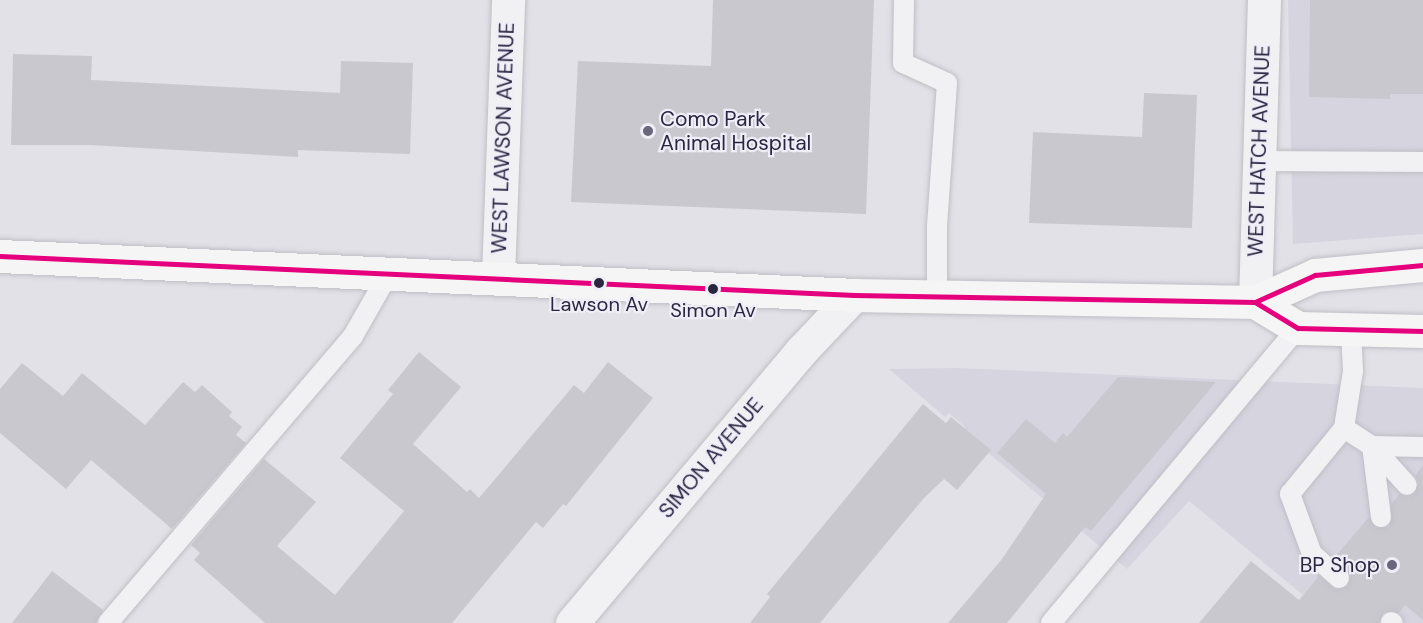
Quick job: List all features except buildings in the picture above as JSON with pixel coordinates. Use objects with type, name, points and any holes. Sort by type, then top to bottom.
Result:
[{"type":"main road","points":[[0,256],[498,277],[639,287],[854,295],[1255,303],[1315,275],[1423,266]]},
{"type":"main road","points":[[1255,303],[1298,328],[1423,331]]},
{"type":"street","name":"WEST LAWSON AVENUE","points":[[498,277],[508,0]]},
{"type":"street","name":"WEST HATCH AVENUE","points":[[1255,303],[1264,0]]},
{"type":"street","name":"SIMON AVENUE","points":[[572,623],[801,351],[854,295]]},
{"type":"lane","points":[[904,0],[903,63],[947,82],[937,226],[937,297]]},
{"type":"lane","points":[[1259,161],[1423,162]]},
{"type":"lane","points":[[108,623],[353,336],[389,273]]},
{"type":"lane","points":[[1051,623],[1298,328]]},
{"type":"lane","points":[[1339,578],[1312,554],[1290,494],[1344,428],[1353,372],[1351,330]]},
{"type":"lane","points":[[1344,428],[1372,446],[1407,485]]},
{"type":"lane","points":[[1372,446],[1423,447]]},
{"type":"lane","points":[[1372,446],[1381,517]]},
{"type":"shaded area","points":[[1288,0],[1423,0],[1423,234],[1293,244]]},
{"type":"shaded area","points":[[957,368],[1423,388],[1423,623],[1337,623],[1189,501],[1127,569],[962,431],[965,427],[949,413],[945,417],[889,369]]},
{"type":"transit line","points":[[0,256],[854,295],[1255,302],[1315,275],[1423,265]]},
{"type":"transit line","points":[[1255,302],[1298,328],[1423,331]]},
{"type":"place","name":"Como Park Animal Hospital","points":[[648,131]]},
{"type":"place","name":"Lawson Av","points":[[599,283]]},
{"type":"place","name":"Simon Av","points":[[713,289]]},
{"type":"place","name":"BP Shop","points":[[1392,565]]}]
